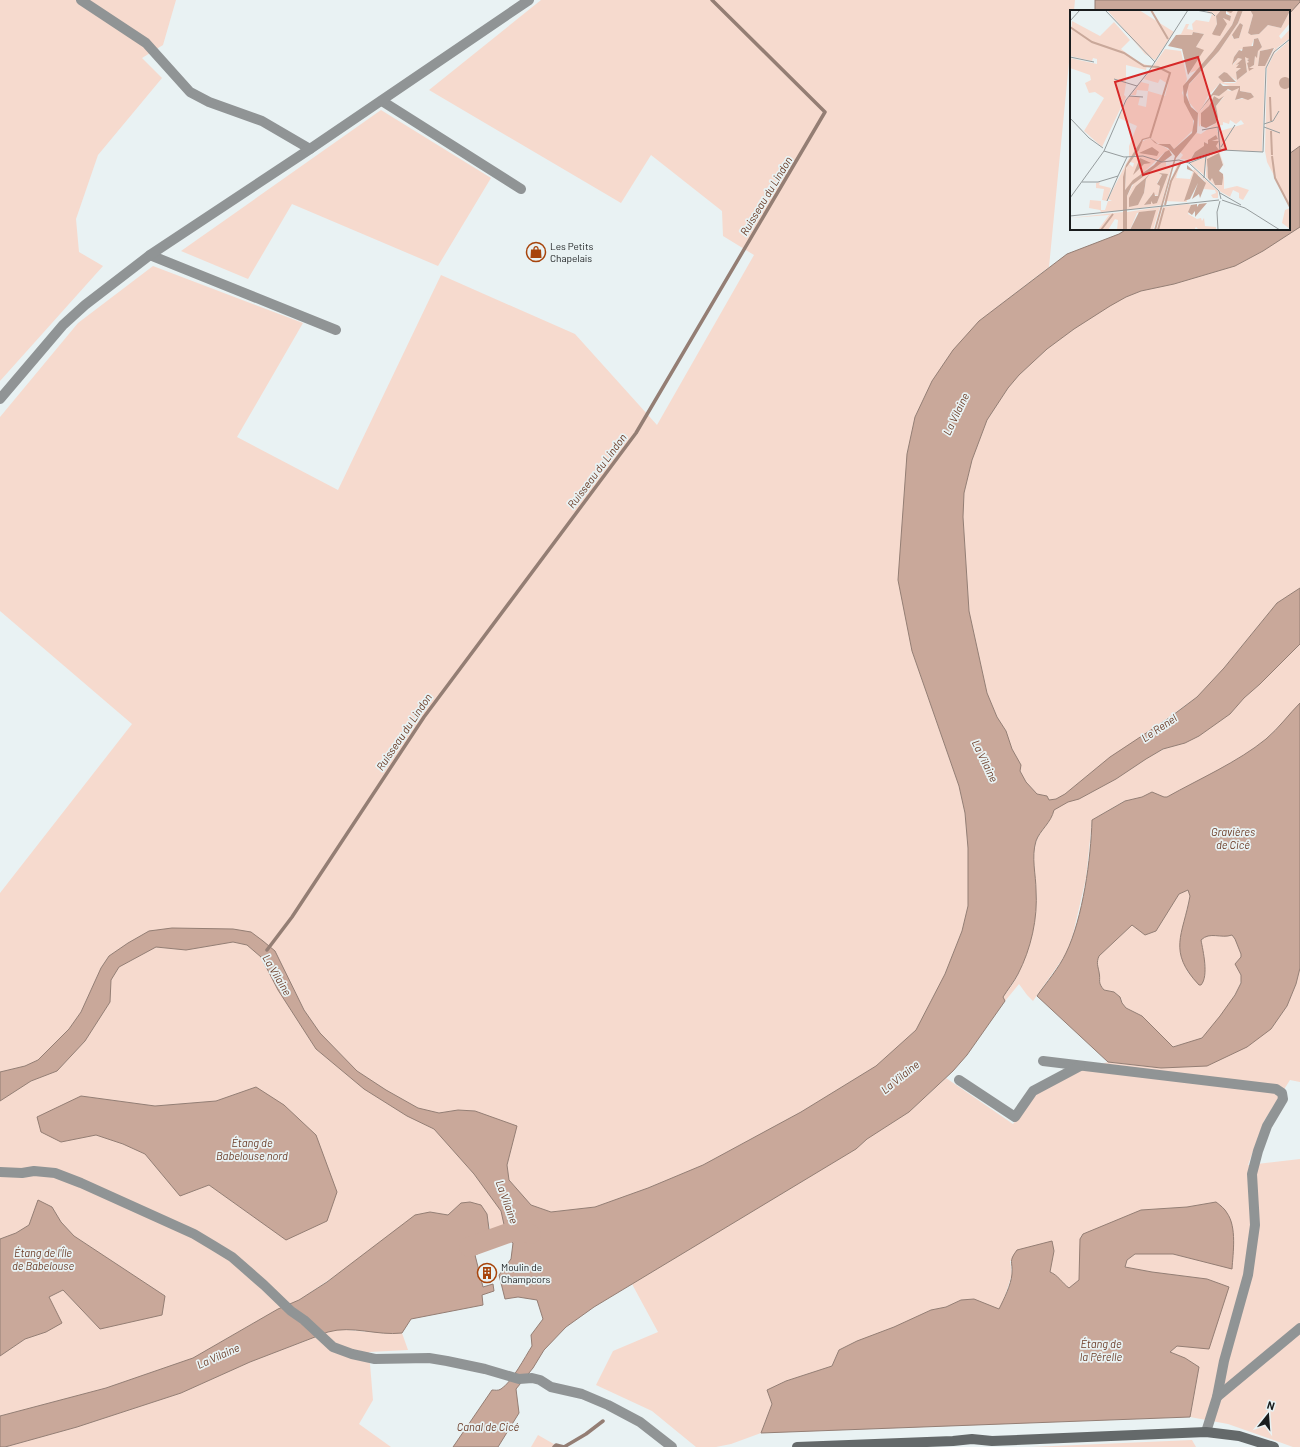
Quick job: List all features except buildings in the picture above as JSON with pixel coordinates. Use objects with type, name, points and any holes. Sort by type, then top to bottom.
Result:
[{"type":"main road","points":[[797,1447],[956,1444],[972,1439],[992,1441],[1206,1432],[1239,1436],[1274,1447]]},
{"type":"main road","points":[[981,1447],[992,1441]]},
{"type":"street","points":[[81,0],[146,43],[190,92],[209,102],[262,121],[310,149]]},
{"type":"street","points":[[0,399],[63,325],[85,305],[150,255],[382,101],[529,0]]},
{"type":"street","points":[[382,101],[521,189]]},
{"type":"street","points":[[150,255],[336,330]]},
{"type":"street","points":[[1043,1062],[1276,1089],[1282,1093],[1283,1099],[1267,1126],[1252,1174],[1254,1225],[1248,1275],[1224,1361],[1217,1397],[1206,1432]]},
{"type":"street","points":[[959,1080],[1015,1117],[1033,1091],[1080,1066]]},
{"type":"street","points":[[0,1172],[22,1173],[34,1171],[55,1173],[81,1183],[194,1234],[214,1246],[248,1271],[264,1285],[279,1302],[304,1320],[333,1346],[352,1354],[375,1358],[429,1358],[485,1369],[519,1379],[532,1378],[540,1380],[551,1387],[582,1394],[640,1422],[672,1447]]},
{"type":"street","points":[[1217,1397],[1300,1328]]},
{"type":"shaded area","points":[[0,0],[176,0],[163,45],[142,58],[162,78],[98,155],[76,219],[79,252],[103,266],[0,381]]},
{"type":"shaded area","points":[[541,0],[1075,0],[1074,10],[1070,10],[1070,52],[1049,267],[979,321],[932,381],[915,417],[907,454],[912,651],[959,786],[965,813],[968,848],[968,906],[962,931],[945,974],[916,1030],[876,1066],[801,1112],[703,1165],[648,1188],[595,1207],[551,1212],[531,1205],[509,1180],[507,1165],[511,1148],[491,1118],[475,1111],[458,1110],[439,1113],[418,1108],[386,1090],[357,1071],[320,1033],[304,1010],[275,951],[233,929],[149,931],[128,943],[109,956],[101,968],[81,1012],[69,1029],[38,1060],[25,1066],[0,1072],[0,893],[132,724],[0,611],[0,417],[78,323],[153,266],[303,323],[237,437],[338,490],[441,275],[575,334],[657,425],[754,255],[723,236],[722,211],[651,155],[621,203],[429,90]]},
{"type":"shaded area","points":[[1300,2],[1300,146],[1290,153],[1290,13]]},
{"type":"shaded area","points":[[381,110],[491,178],[438,266],[292,204],[248,279],[181,251]]},
{"type":"shaded area","points":[[1300,227],[1300,588],[1277,603],[1224,668],[1197,697],[1098,767],[1065,794],[1056,799],[1049,800],[1047,796],[1037,794],[1026,782],[1020,771],[1021,765],[1012,749],[1006,731],[997,717],[987,693],[969,611],[963,517],[964,493],[972,460],[987,420],[1008,388],[1019,375],[1047,349],[1110,305],[1141,291],[1174,284],[1235,266],[1263,251]]},
{"type":"shaded area","points":[[1300,644],[1300,703],[1280,726],[1266,739],[1231,763],[1167,797],[1152,792],[1142,797],[1124,801],[1092,820],[1086,878],[1073,934],[1066,954],[1033,1001],[1019,984],[1005,1001],[1003,997],[1018,974],[1032,933],[1036,912],[1034,854],[1036,842],[1053,815],[1054,810],[1068,801],[1079,799],[1116,779],[1164,749],[1185,743],[1199,736],[1230,714],[1244,698]]},
{"type":"shaded area","points":[[1188,890],[1190,896],[1184,922],[1187,971],[1199,985],[1205,967],[1201,940],[1204,937],[1211,935],[1232,935],[1241,954],[1237,967],[1241,976],[1241,981],[1231,1002],[1207,1034],[1197,1040],[1173,1047],[1142,1016],[1126,1008],[1122,1003],[1121,998],[1114,992],[1104,990],[1100,983],[1098,961],[1099,956],[1132,925],[1145,935],[1156,931],[1179,894]]},
{"type":"shaded area","points":[[233,942],[247,945],[261,957],[278,990],[316,1049],[364,1089],[407,1116],[434,1129],[474,1174],[501,1211],[505,1228],[491,1233],[487,1214],[481,1206],[470,1203],[463,1203],[448,1215],[430,1212],[299,1300],[278,1309],[193,1358],[106,1388],[0,1416],[0,1356],[25,1339],[46,1332],[49,1297],[63,1290],[100,1329],[165,1296],[74,1236],[61,1222],[52,1207],[38,1201],[29,1225],[16,1233],[0,1239],[0,1101],[31,1081],[57,1071],[85,1041],[110,1002],[111,980],[119,967],[156,947],[186,950]],"holes":[[[256,1087],[286,1240],[209,1185],[180,1196],[145,1154],[123,1144],[96,1135],[81,1096],[155,1106],[216,1101]]]},
{"type":"shaded area","points":[[1300,968],[1300,1082],[1290,1080],[1264,1121],[1248,1165],[1300,1159],[1300,1447],[1293,1447],[1228,1424],[1190,1417],[1199,1367],[1185,1358],[1170,1352],[1229,1287],[1207,1279],[1125,1267],[1127,1260],[1135,1254],[1173,1254],[1192,1259],[1216,1202],[1187,1207],[1141,1210],[1081,1236],[1079,1280],[1069,1288],[1050,1272],[1054,1248],[1010,1261],[1012,1274],[999,1310],[974,1299],[961,1300],[946,1307],[931,1310],[839,1350],[832,1366],[786,1381],[767,1390],[772,1404],[761,1433],[731,1444],[716,1447],[696,1447],[652,1411],[596,1385],[613,1351],[658,1332],[632,1284],[856,1149],[867,1139],[909,1112],[946,1078],[1013,1124],[1037,1093],[1084,1069],[1108,1062],[1161,1068],[1271,1029],[1287,1006],[1296,984]]},
{"type":"shaded area","points":[[337,1329],[391,1334],[402,1333],[408,1350],[369,1352],[373,1400],[359,1424],[391,1447],[5,1447],[77,1427],[181,1393],[250,1362]]},
{"type":"shaded area","points":[[538,1435],[559,1447],[531,1447]]},
{"type":"shaded area","points":[[1192,1440],[1196,1447],[1031,1447]]},
{"type":"water","points":[[1095,0],[1300,0],[1300,2],[1290,13],[1290,10],[1095,10]]},
{"type":"water","points":[[1300,146],[1300,227],[1263,251],[1235,266],[1174,284],[1141,291],[1126,297],[1074,329],[1047,349],[1019,375],[1008,388],[987,420],[972,460],[964,493],[963,517],[969,611],[987,693],[997,717],[1006,731],[1012,749],[1021,765],[1020,771],[1026,782],[1037,794],[1047,796],[1049,800],[1056,799],[1065,794],[1110,757],[1169,718],[1197,697],[1224,668],[1277,603],[1300,588],[1300,644],[1244,698],[1230,714],[1199,736],[1185,743],[1163,749],[1116,779],[1079,799],[1068,802],[1054,810],[1053,815],[1036,841],[1034,860],[1036,911],[1033,933],[1027,954],[1016,977],[1003,997],[1005,1001],[967,1055],[953,1071],[909,1112],[867,1139],[856,1149],[594,1307],[566,1327],[544,1350],[533,1368],[516,1389],[519,1413],[498,1447],[453,1447],[492,1390],[501,1389],[514,1375],[532,1346],[531,1335],[543,1319],[537,1300],[518,1297],[505,1299],[499,1275],[511,1259],[513,1243],[507,1238],[501,1211],[474,1174],[434,1129],[407,1116],[364,1089],[316,1049],[278,990],[261,957],[247,945],[233,942],[186,950],[156,947],[119,967],[111,980],[110,1002],[85,1041],[57,1071],[31,1081],[0,1101],[0,1072],[25,1066],[38,1060],[69,1029],[81,1012],[101,968],[109,956],[149,931],[172,928],[233,929],[251,932],[275,951],[304,1010],[320,1033],[357,1071],[386,1090],[418,1108],[439,1113],[458,1110],[475,1111],[517,1126],[507,1165],[509,1180],[531,1205],[551,1212],[595,1207],[648,1188],[703,1165],[801,1112],[876,1066],[916,1030],[945,974],[962,931],[968,906],[968,848],[965,813],[959,786],[912,651],[898,580],[907,454],[915,417],[932,381],[953,350],[979,321],[1067,254],[1119,234],[1125,230],[1290,230],[1290,153]]},
{"type":"water","name":"Gravières de Cicé","points":[[1300,703],[1300,968],[1296,984],[1287,1006],[1271,1029],[1247,1047],[1207,1066],[1161,1068],[1108,1062],[1037,996],[1063,959],[1077,923],[1088,870],[1092,820],[1125,801],[1142,797],[1152,792],[1167,797],[1218,770],[1266,739]],"holes":[[[1188,890],[1190,896],[1180,942],[1180,952],[1189,973],[1199,985],[1201,985],[1205,976],[1201,940],[1204,937],[1232,935],[1241,954],[1241,957],[1235,964],[1241,975],[1241,983],[1235,995],[1202,1038],[1173,1047],[1142,1016],[1126,1008],[1120,997],[1114,992],[1104,990],[1100,983],[1098,961],[1099,956],[1132,925],[1145,935],[1156,931],[1179,894]]]},
{"type":"water","name":"Étang de Babelouse nord","points":[[256,1087],[284,1105],[316,1135],[337,1192],[327,1221],[286,1240],[209,1185],[180,1196],[145,1154],[123,1144],[96,1135],[61,1142],[41,1132],[37,1117],[81,1096],[155,1106],[216,1101]]},
{"type":"water","name":"Étang de l'Île de Babelouse","points":[[38,1200],[52,1207],[61,1222],[74,1236],[165,1296],[162,1315],[100,1329],[63,1290],[49,1297],[62,1323],[46,1332],[25,1339],[0,1356],[0,1239],[16,1233],[29,1225]]},
{"type":"water","points":[[470,1202],[481,1205],[487,1214],[489,1229],[493,1238],[492,1247],[475,1255],[483,1287],[493,1284],[494,1291],[482,1295],[483,1305],[411,1319],[402,1333],[393,1334],[355,1330],[337,1330],[328,1332],[250,1362],[181,1393],[77,1427],[5,1447],[0,1447],[0,1416],[106,1388],[193,1358],[278,1309],[299,1300],[327,1282],[415,1215],[430,1212],[448,1215],[461,1203]]},
{"type":"water","name":"Étang de la Pérelle","points":[[1216,1202],[1226,1212],[1232,1225],[1234,1240],[1232,1269],[1173,1254],[1135,1254],[1127,1260],[1125,1267],[1207,1279],[1229,1287],[1209,1349],[1177,1346],[1170,1352],[1185,1358],[1199,1367],[1190,1417],[761,1433],[772,1404],[767,1390],[786,1381],[832,1366],[839,1350],[931,1310],[946,1307],[961,1300],[974,1299],[999,1309],[1010,1283],[1012,1274],[1012,1259],[1017,1250],[1052,1241],[1054,1251],[1050,1272],[1069,1288],[1079,1280],[1080,1239],[1083,1234],[1141,1210],[1187,1207]]},
{"type":"waterway","name":"Ruisseau du Lindon","points":[[267,950],[292,917],[424,717],[636,433],[825,112],[712,0]]},
{"type":"waterway","name":"La Vilaine","points":[[469,1247],[517,1230],[531,1234]]},
{"type":"waterway","points":[[554,1447],[556,1445],[564,1447],[586,1434],[603,1421]]},
{"type":"place","name":"Les Petits Chapelais","points":[[536,252]]},
{"type":"place","name":"Moulin de Champcors","points":[[487,1273]]},
{"type":"water label","name":"Le Renel","points":[[1159,728]]},
{"type":"water label","name":"Canal de Cicé","points":[[488,1427]]}]
